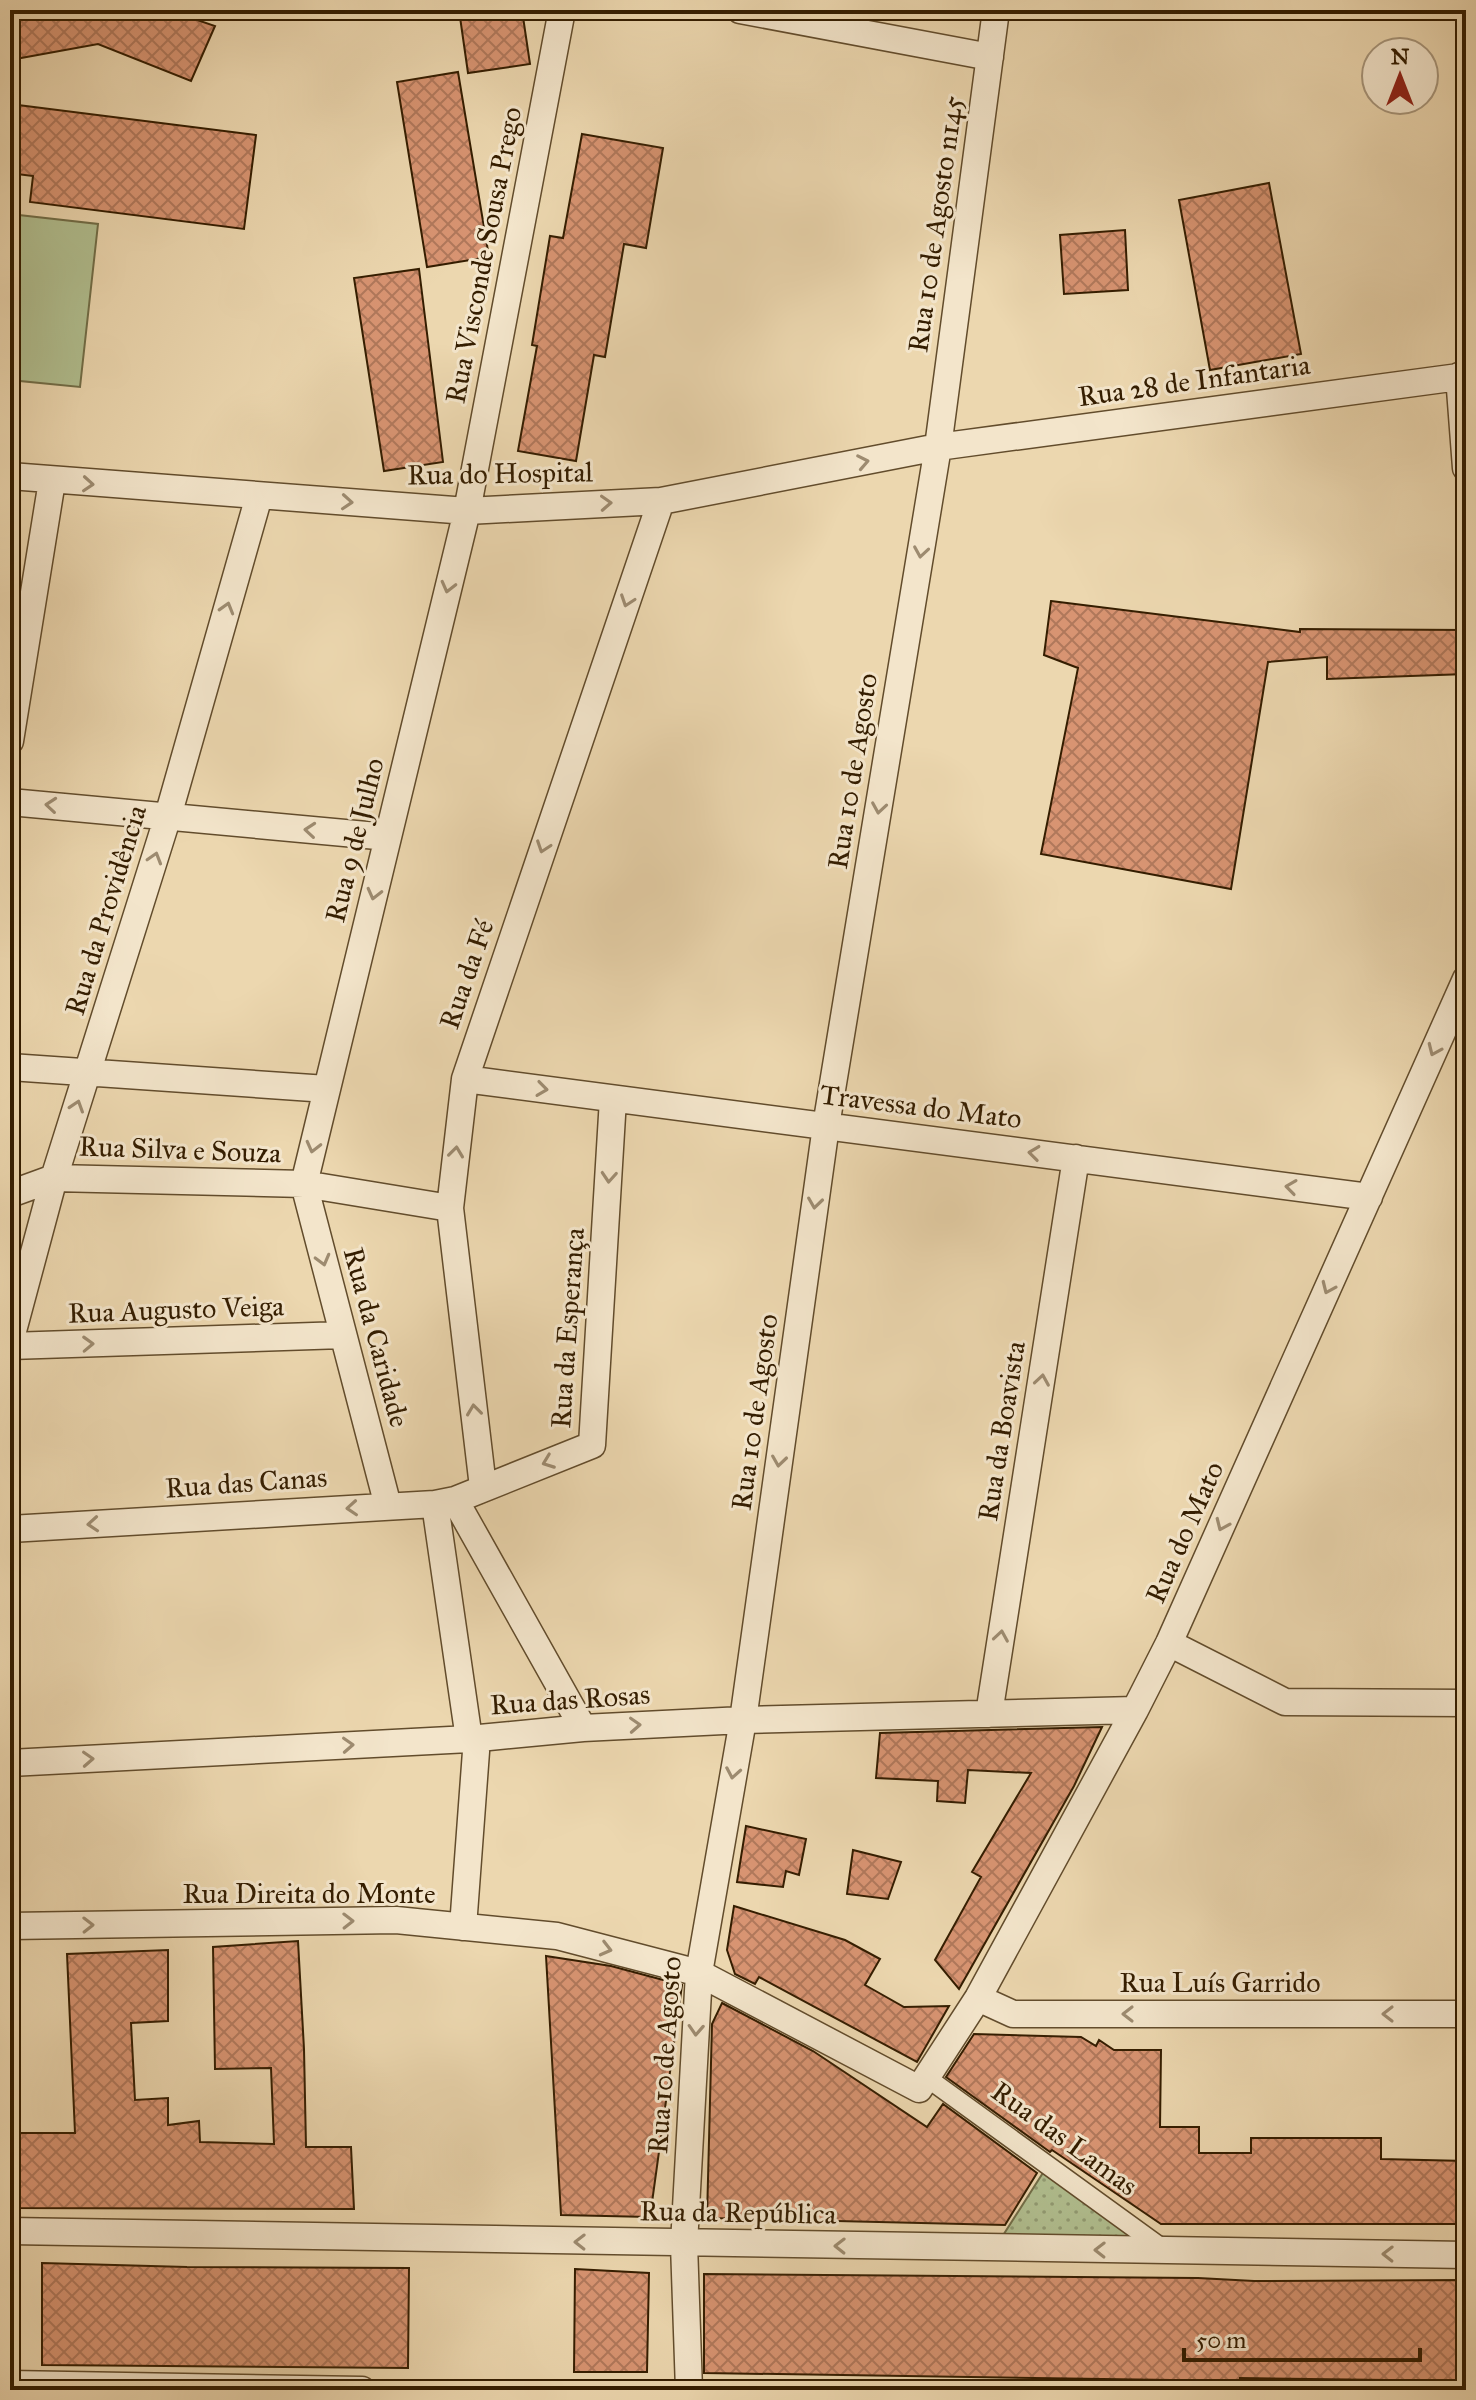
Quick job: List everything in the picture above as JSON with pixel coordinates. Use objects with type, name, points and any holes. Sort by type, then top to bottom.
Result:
[{"type":"street","name":"Rua Visconde Sousa Prego","points":[[467,511],[562,10]]},
{"type":"street","points":[[740,10],[990,57]]},
{"type":"street","name":"Rua 10 de Agosto n145","points":[[938,447],[996,10]]},
{"type":"street","points":[[1462,376],[1466,468]]},
{"type":"street","name":"Rua 28 de Infantaria","points":[[938,447],[1462,376]]},
{"type":"street","name":"Rua do Hospital","points":[[10,476],[467,511],[661,501],[938,447]]},
{"type":"street","name":"Rua 10 de Agosto","points":[[689,2390],[684,2244],[699,1973],[743,1720],[826,1126],[938,447]]},
{"type":"street","points":[[10,741],[52,481]]},
{"type":"street","name":"Rua da Providência","points":[[10,1344],[54,1178],[168,816],[259,496]]},
{"type":"street","name":"Rua da Fé","points":[[483,1487],[450,1208],[465,1079],[661,501]]},
{"type":"street","name":"Rua 9 de Julho","points":[[304,1184],[467,511]]},
{"type":"street","points":[[10,802],[388,837]]},
{"type":"street","name":"Rua do Mato","points":[[922,2083],[978,1998],[1169,1643],[1369,1197],[1457,1020],[1466,979]]},
{"type":"street","points":[[10,1067],[327,1089]]},
{"type":"street","name":"Travessa do Mato","points":[[465,1079],[1369,1197]]},
{"type":"street","name":"Rua da Esperança","points":[[483,1487],[592,1445],[613,1099]]},
{"type":"street","name":"Rua da Boavista","points":[[989,1714],[1076,1158]]},
{"type":"street","points":[[10,1194],[54,1178]]},
{"type":"street","name":"Rua Silva e Souza","points":[[54,1178],[304,1184],[450,1208]]},
{"type":"street","name":"Rua da Caridade","points":[[304,1184],[388,1506]]},
{"type":"street","name":"Rua Augusto Veiga","points":[[10,1344],[343,1335]]},
{"type":"street","name":"Rua das Canas","points":[[10,1529],[445,1502],[483,1487]]},
{"type":"street","points":[[445,1502],[583,1728]]},
{"type":"street","points":[[445,1502],[473,1738],[463,1927]]},
{"type":"street","points":[[1169,1643],[1285,1702],[1466,1703]]},
{"type":"street","name":"Rua das Rosas","points":[[10,1763],[743,1720],[1135,1710]]},
{"type":"street","name":"Rua Direita do Monte","points":[[10,1926],[396,1920],[557,1936],[699,1973]]},
{"type":"street","name":"Rua das Lamas","points":[[699,1973],[922,2083],[1166,2251]]},
{"type":"street","name":"Rua Luís Garrido","points":[[978,1998],[1013,2014],[1466,2014]]},
{"type":"street","name":"Rua da República","points":[[10,2231],[1466,2255]]},
{"type":"street","points":[[10,2384],[362,2390]]},
{"type":"green space","points":[[10,214],[98,224],[80,387],[10,380]]},
{"type":"green space","points":[[1048,2165],[1166,2251],[1002,2237]]},
{"type":"building","points":[[10,10],[201,10],[197,20],[215,26],[191,81],[98,44],[10,60]]},
{"type":"building","points":[[459,10],[522,10],[530,64],[468,73]]},
{"type":"building","points":[[458,72],[489,257],[427,267],[397,82]]},
{"type":"building","points":[[10,104],[256,135],[244,229],[30,202],[33,176],[10,173]]},
{"type":"building","points":[[582,134],[663,148],[646,248],[624,244],[605,357],[594,355],[576,461],[518,451],[537,346],[532,345],[550,236],[563,238]]},
{"type":"building","points":[[1269,183],[1301,354],[1210,370],[1179,200]]},
{"type":"building","points":[[1125,230],[1128,290],[1064,294],[1060,235]]},
{"type":"building","points":[[419,269],[443,462],[384,471],[354,278]]},
{"type":"building","points":[[1051,601],[1300,632],[1300,629],[1466,630],[1466,674],[1327,679],[1327,657],[1268,662],[1231,889],[1041,854],[1078,668],[1044,655]]},
{"type":"building","points":[[1102,1727],[1074,1786],[959,1989],[935,1960],[981,1877],[972,1872],[1031,1773],[968,1770],[965,1803],[937,1801],[938,1781],[876,1778],[880,1733]]},
{"type":"building","points":[[746,1826],[806,1839],[799,1875],[786,1871],[783,1887],[737,1882]]},
{"type":"building","points":[[853,1850],[901,1862],[888,1899],[847,1894]]},
{"type":"building","points":[[734,1906],[845,1940],[880,1959],[865,1985],[904,2007],[949,2006],[917,2062],[759,1977],[755,1984],[735,1974],[727,1950]]},
{"type":"building","points":[[298,1941],[306,2147],[351,2147],[354,2209],[10,2208],[10,2133],[75,2133],[67,1954],[168,1950],[168,2021],[131,2023],[135,2100],[168,2098],[168,2125],[199,2121],[200,2142],[274,2144],[271,2068],[215,2069],[213,1947]]},
{"type":"building","points":[[546,1956],[611,1966],[682,1985],[650,2217],[561,2215]]},
{"type":"building","points":[[722,2003],[813,2051],[927,2127],[943,2104],[1037,2173],[1005,2225],[707,2218],[712,2024]]},
{"type":"building","points":[[974,2034],[1081,2037],[1096,2046],[1099,2040],[1114,2050],[1161,2050],[1160,2127],[1199,2127],[1199,2153],[1251,2153],[1251,2138],[1381,2138],[1381,2159],[1466,2161],[1466,2224],[1161,2224],[1052,2150],[1050,2152],[946,2077]]},
{"type":"building","points":[[42,2263],[409,2268],[408,2368],[42,2365]]},
{"type":"building","points":[[575,2269],[649,2273],[647,2372],[574,2372]]},
{"type":"building","points":[[704,2274],[1254,2281],[1466,2280],[1466,2381],[704,2373]]}]
